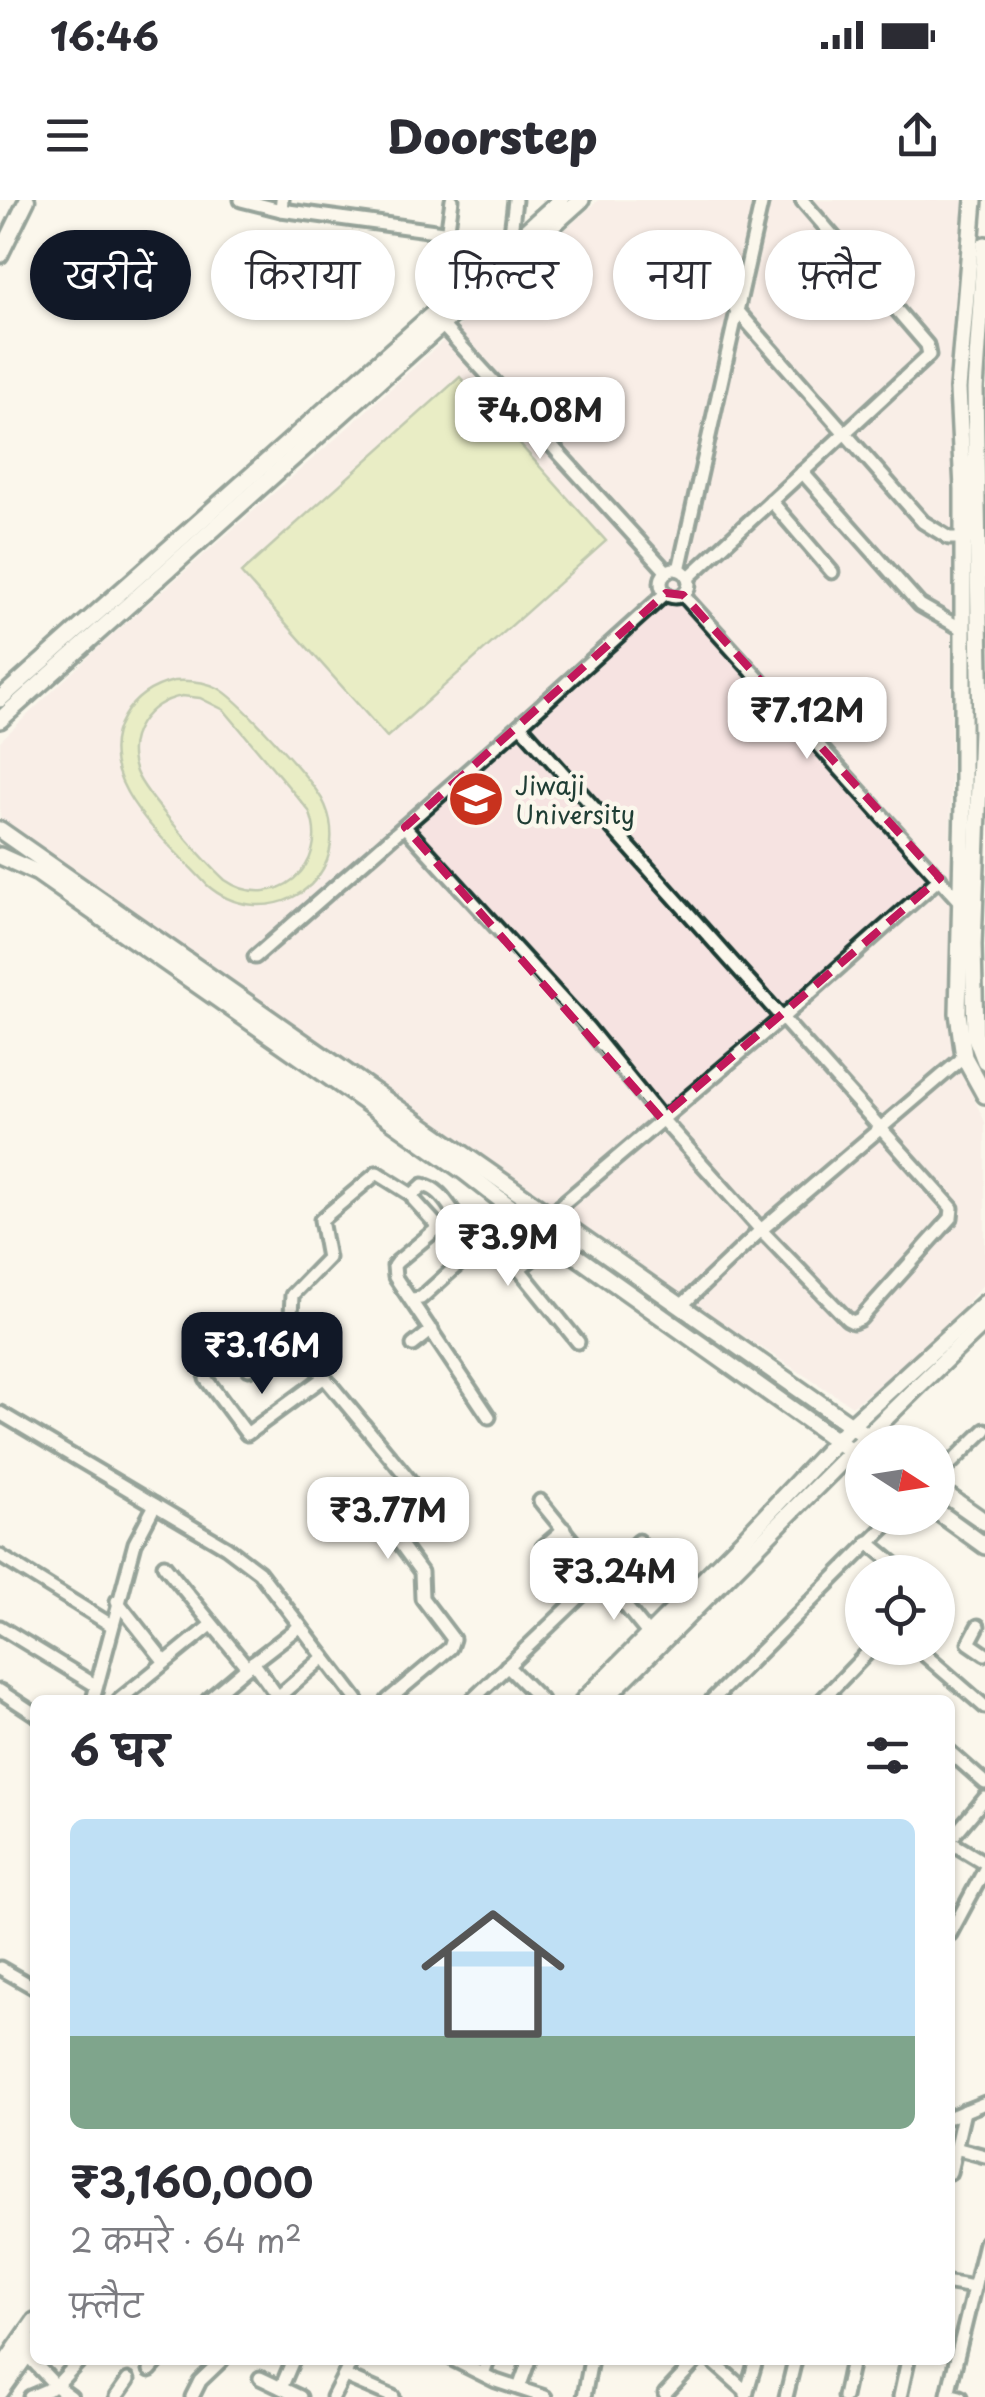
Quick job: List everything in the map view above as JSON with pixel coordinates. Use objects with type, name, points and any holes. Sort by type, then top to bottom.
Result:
[{"type":"main road","points":[[527,230],[561,200]]},
{"type":"main road","points":[[0,720],[582,200]]},
{"type":"main road","points":[[974,200],[958,390],[975,545],[983,730],[975,881],[962,904],[958,1013],[964,1057],[983,1087]]},
{"type":"main road","points":[[985,245],[975,545],[962,629],[963,730],[975,881],[979,1013],[975,1035],[985,1061]]},
{"type":"main road","points":[[0,699],[425,320]]},
{"type":"main road","points":[[0,830],[556,1212],[680,1308],[851,1425],[985,1303]]},
{"type":"main road","points":[[0,856],[38,873],[466,1172],[548,1236],[845,1446]]},
{"type":"main road","points":[[884,1425],[985,1322]]},
{"type":"main road","points":[[590,1695],[654,1640],[764,1530],[845,1431]]},
{"type":"main road","points":[[607,1695],[686,1598],[845,1465]]},
{"type":"main road","points":[[955,1501],[985,1522]]},
{"type":"main road","points":[[955,1524],[985,1546]]},
{"type":"main road","points":[[0,2371],[30,2328]]},
{"type":"main road","points":[[0,2392],[30,2350]]},
{"type":"street","points":[[0,255],[27,200]]},
{"type":"street","points":[[241,200],[415,230]]},
{"type":"street","points":[[320,216],[322,200]]},
{"type":"street","points":[[448,230],[452,200]]},
{"type":"street","points":[[514,230],[515,200]]},
{"type":"street","points":[[745,271],[762,200]]},
{"type":"street","points":[[442,324],[678,573],[688,587],[683,594],[674,597],[666,593],[662,580],[678,573],[770,501],[924,362],[930,350],[802,200]]},
{"type":"street","points":[[745,318],[922,522],[949,538],[975,545]]},
{"type":"street","points":[[678,573],[733,320]]},
{"type":"street","points":[[802,472],[920,605],[962,629]]},
{"type":"street","points":[[770,501],[832,572]]},
{"type":"street","points":[[255,957],[666,593]]},
{"type":"street","points":[[683,594],[962,904]]},
{"type":"street","points":[[404,828],[588,1028],[661,1118],[762,1230],[848,1319],[860,1319],[953,1212],[520,725]]},
{"type":"street","points":[[963,730],[983,730]]},
{"type":"street","points":[[519,1269],[548,1236],[556,1212],[940,878]]},
{"type":"street","points":[[680,1308],[762,1230],[964,1057]]},
{"type":"street","points":[[412,1299],[421,1298],[462,1262],[463,1254],[412,1195],[378,1172],[320,1220],[328,1258],[292,1295],[290,1336],[412,1483]]},
{"type":"street","points":[[412,1195],[424,1186],[434,1188],[464,1224],[498,1244],[578,1342]]},
{"type":"street","points":[[439,1226],[394,1266],[396,1277],[489,1418]]},
{"type":"street","points":[[511,1257],[548,1236]]},
{"type":"street","points":[[413,1345],[432,1330]]},
{"type":"street","points":[[249,1369],[290,1336]]},
{"type":"street","points":[[206,1379],[246,1434],[323,1378]]},
{"type":"street","points":[[0,1413],[226,1548],[259,1572],[353,1695]]},
{"type":"street","points":[[955,1459],[985,1430]]},
{"type":"street","points":[[540,1501],[654,1640]]},
{"type":"street","points":[[93,1695],[136,1543],[155,1505]]},
{"type":"street","points":[[377,1512],[422,1572],[422,1598],[453,1639],[450,1648],[394,1695]]},
{"type":"street","points":[[543,1547],[564,1529]]},
{"type":"street","points":[[717,1695],[876,1535]]},
{"type":"street","points":[[477,1695],[638,1541],[686,1598]]},
{"type":"street","points":[[868,1542],[884,1555]]},
{"type":"street","points":[[0,1556],[111,1624]]},
{"type":"street","points":[[164,1565],[211,1625],[276,1695]]},
{"type":"street","points":[[117,1601],[165,1662]]},
{"type":"street","points":[[125,1695],[211,1625]]},
{"type":"street","points":[[0,1626],[94,1685]]},
{"type":"street","points":[[214,1695],[300,1626]]},
{"type":"street","points":[[978,1626],[969,1643],[985,1654]]},
{"type":"street","points":[[283,1695],[324,1657]]},
{"type":"street","points":[[827,1695],[856,1665]]},
{"type":"street","points":[[936,1665],[985,1707]]},
{"type":"street","points":[[507,1666],[537,1695]]},
{"type":"street","points":[[0,1691],[30,1711]]},
{"type":"street","points":[[955,1757],[985,1784]]},
{"type":"street","points":[[955,1835],[985,1798]]},
{"type":"street","points":[[955,1845],[985,1866],[955,1924]]},
{"type":"street","points":[[0,1968],[30,1985]]},
{"type":"street","points":[[955,2115],[985,2103]]},
{"type":"street","points":[[955,2152],[964,2111]]},
{"type":"street","points":[[956,2148],[985,2156]]},
{"type":"street","points":[[952,2396],[985,2243]]},
{"type":"street","points":[[955,2283],[974,2288]]},
{"type":"street","points":[[42,2365],[56,2386],[71,2397]]},
{"type":"street","points":[[30,2397],[56,2386],[75,2365]]},
{"type":"street","points":[[150,2370],[154,2365]]},
{"type":"street","points":[[192,2397],[200,2381],[217,2365]]},
{"type":"street","points":[[281,2388],[291,2365]]},
{"type":"street","points":[[333,2397],[350,2365]]},
{"type":"street","points":[[464,2365],[545,2397]]},
{"type":"street","points":[[483,2374],[486,2365]]},
{"type":"street","points":[[520,2388],[527,2365]]},
{"type":"street","points":[[584,2397],[590,2365]]},
{"type":"street","points":[[665,2394],[692,2365]]},
{"type":"street","points":[[716,2365],[746,2395],[755,2365]]},
{"type":"street","points":[[786,2397],[794,2365]]},
{"type":"street","points":[[844,2397],[851,2365]]},
{"type":"street","points":[[900,2397],[907,2365]]},
{"type":"street","points":[[345,2376],[393,2397]]},
{"type":"street","points":[[260,2378],[300,2397]]},
{"type":"street","points":[[116,2397],[128,2380]]},
{"type":"highlighted area","points":[[666,593],[683,595],[940,878],[661,1118],[405,827]]},
{"type":"shaded area","name":"Jiwaji University","points":[[598,200],[966,200],[954,362],[949,1028],[955,1058],[985,1122],[985,1282],[956,1316],[852,1406],[658,1281],[404,1108],[217,971],[0,820],[0,741],[101,645],[466,320],[593,320],[593,230],[565,230]]},
{"type":"green space","points":[[460,377],[606,541],[387,737],[241,573]]},
{"type":"green space","points":[[202,682],[228,695],[286,754],[322,799],[330,821],[331,846],[324,868],[311,885],[293,897],[272,904],[250,905],[228,898],[207,885],[137,808],[116,763],[115,740],[128,709],[166,683]],"holes":[[[182,696],[200,698],[224,710],[309,811],[314,831],[312,850],[294,879],[279,888],[244,889],[225,880],[190,844],[136,772],[132,746],[148,714],[169,700]]]},
{"type":"place","name":"Jiwaji University","points":[[476,799]]}]
